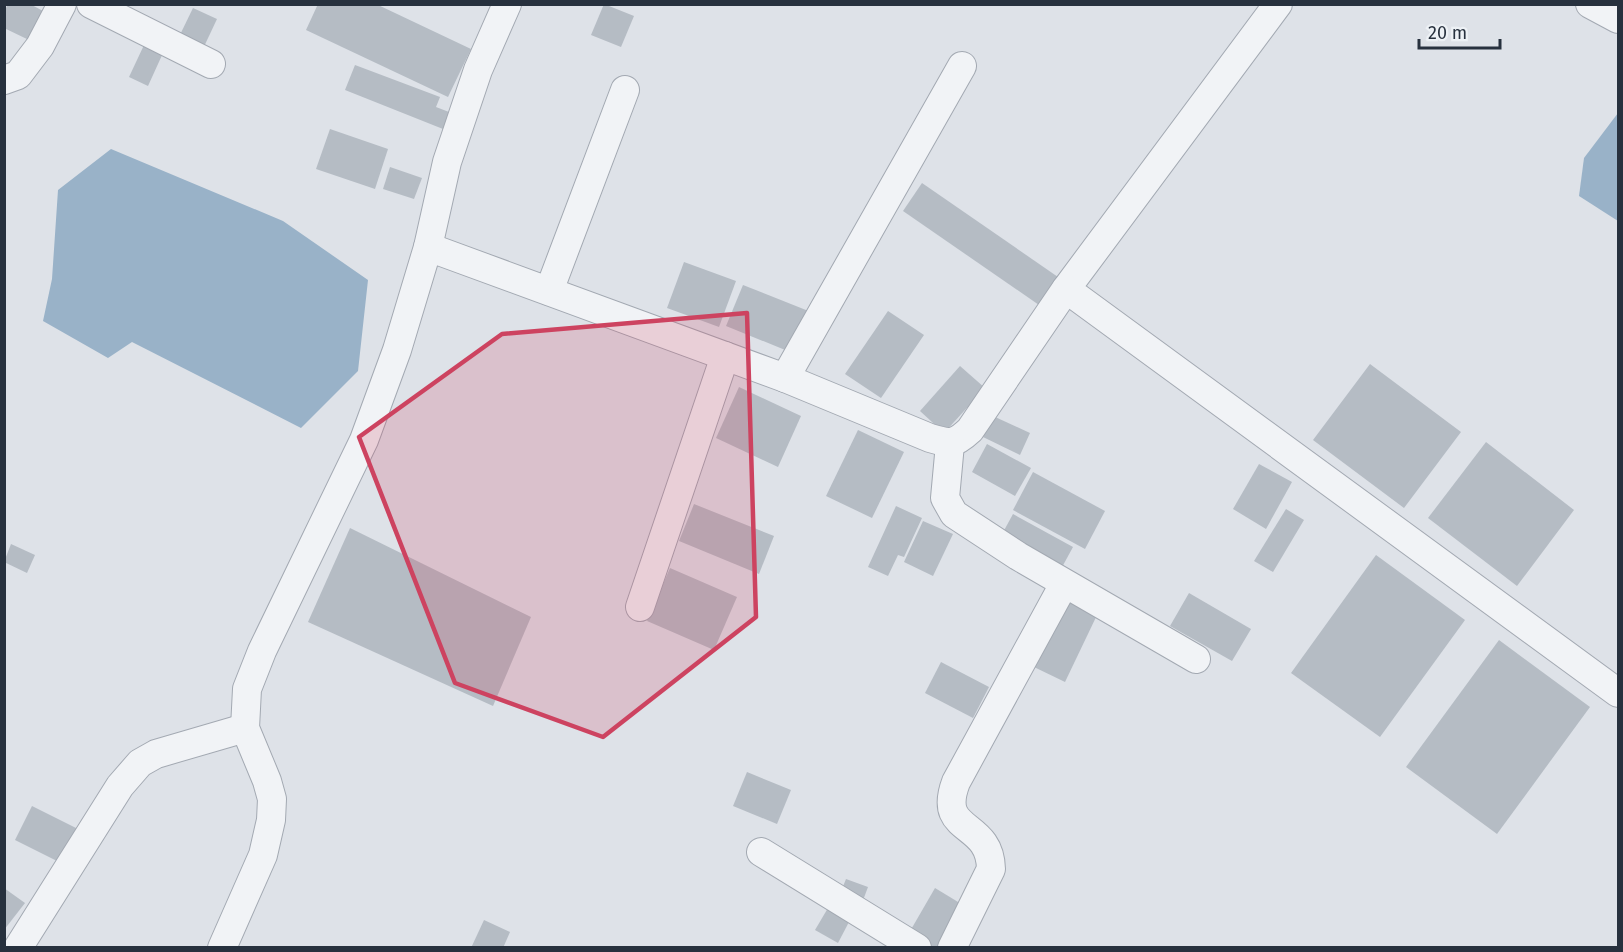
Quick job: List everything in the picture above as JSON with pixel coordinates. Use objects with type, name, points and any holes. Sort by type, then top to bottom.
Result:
[{"type":"street","points":[[5,81],[18,75],[24,68],[40,46],[62,4]]},
{"type":"street","points":[[91,4],[211,64]]},
{"type":"street","points":[[222,948],[263,855],[271,820],[272,799],[267,781],[245,728],[247,690],[262,651],[364,440],[397,350],[428,247],[447,162],[477,70],[507,4]]},
{"type":"street","points":[[428,247],[785,378],[930,438],[950,444],[970,430],[1066,289],[1278,4]]},
{"type":"street","points":[[1590,4],[1618,19]]},
{"type":"street","points":[[785,378],[962,66]]},
{"type":"street","points":[[549,291],[625,90]]},
{"type":"street","points":[[1066,289],[1618,693]]},
{"type":"street","points":[[640,607],[724,356]]},
{"type":"street","points":[[950,444],[945,498],[954,514],[969,526],[1064,584],[1196,659]]},
{"type":"street","points":[[952,948],[991,869],[991,854],[985,842],[955,818],[950,797],[1064,584]]},
{"type":"street","points":[[18,948],[120,786],[140,763],[156,754],[245,728]]},
{"type":"street","points":[[761,852],[917,948]]},
{"type":"highlighted area","points":[[747,313],[756,617],[603,737],[455,683],[359,437],[502,334]]},
{"type":"water","points":[[1618,113],[1618,221],[1579,196],[1584,158]]},
{"type":"water","points":[[111,149],[283,221],[368,280],[358,371],[301,428],[132,342],[108,358],[43,321],[52,279],[58,190]]},
{"type":"building","points":[[8,4],[30,4],[43,11],[29,40],[4,28],[4,12]]},
{"type":"building","points":[[318,4],[376,4],[471,49],[448,97],[306,30]]},
{"type":"building","points":[[604,4],[634,16],[621,47],[591,35]]},
{"type":"building","points":[[193,8],[217,19],[201,53],[177,41]]},
{"type":"building","points":[[144,45],[163,53],[148,86],[129,77]]},
{"type":"building","points":[[355,65],[440,97],[436,107],[449,112],[443,129],[345,90]]},
{"type":"building","points":[[330,129],[388,149],[375,189],[316,169]]},
{"type":"building","points":[[390,167],[422,178],[414,199],[383,189]]},
{"type":"building","points":[[922,183],[1058,277],[1039,305],[903,211]]},
{"type":"building","points":[[684,262],[736,281],[719,327],[667,308]]},
{"type":"building","points":[[743,285],[811,312],[795,354],[726,326]]},
{"type":"building","points":[[888,311],[924,335],[881,398],[845,374]]},
{"type":"building","points":[[1370,364],[1461,432],[1404,508],[1313,440]]},
{"type":"building","points":[[960,366],[985,388],[944,433],[920,411]]},
{"type":"building","points":[[739,387],[801,416],[778,467],[716,438]]},
{"type":"building","points":[[993,416],[1030,433],[1020,455],[983,437]]},
{"type":"building","points":[[858,430],[904,452],[872,518],[826,496]]},
{"type":"building","points":[[1486,442],[1574,510],[1517,586],[1428,518]]},
{"type":"building","points":[[987,444],[1031,468],[1015,496],[972,472]]},
{"type":"building","points":[[1259,464],[1292,482],[1266,529],[1233,509]]},
{"type":"building","points":[[1033,472],[1105,511],[1085,549],[1013,510]]},
{"type":"building","points":[[694,504],[774,536],[759,574],[679,541]]},
{"type":"building","points":[[896,506],[922,518],[904,557],[898,555],[888,576],[868,567]]},
{"type":"building","points":[[1286,509],[1304,520],[1273,572],[1254,561]]},
{"type":"building","points":[[1013,514],[1073,547],[1061,569],[1001,536]]},
{"type":"building","points":[[923,521],[953,534],[933,576],[904,562]]},
{"type":"building","points":[[350,528],[531,617],[493,706],[308,622]]},
{"type":"building","points":[[11,544],[35,555],[27,573],[4,562]]},
{"type":"building","points":[[1376,555],[1465,620],[1380,737],[1291,673]]},
{"type":"building","points":[[670,568],[737,597],[714,650],[647,621]]},
{"type":"building","points":[[1189,593],[1251,629],[1232,661],[1170,626]]},
{"type":"building","points":[[1066,598],[1098,613],[1065,682],[1034,667]]},
{"type":"building","points":[[1499,640],[1590,707],[1497,834],[1406,767]]},
{"type":"building","points":[[941,662],[989,687],[973,718],[925,693]]},
{"type":"building","points":[[747,772],[791,790],[777,824],[733,806]]},
{"type":"building","points":[[32,806],[80,830],[63,864],[15,840]]},
{"type":"building","points":[[846,879],[868,887],[862,903],[840,894]]},
{"type":"building","points":[[4,888],[25,903],[4,930]]},
{"type":"building","points":[[935,888],[968,908],[945,948],[935,948],[909,933]]},
{"type":"building","points":[[828,908],[850,920],[838,943],[815,930]]},
{"type":"building","points":[[484,920],[510,932],[503,948],[471,948]]}]
